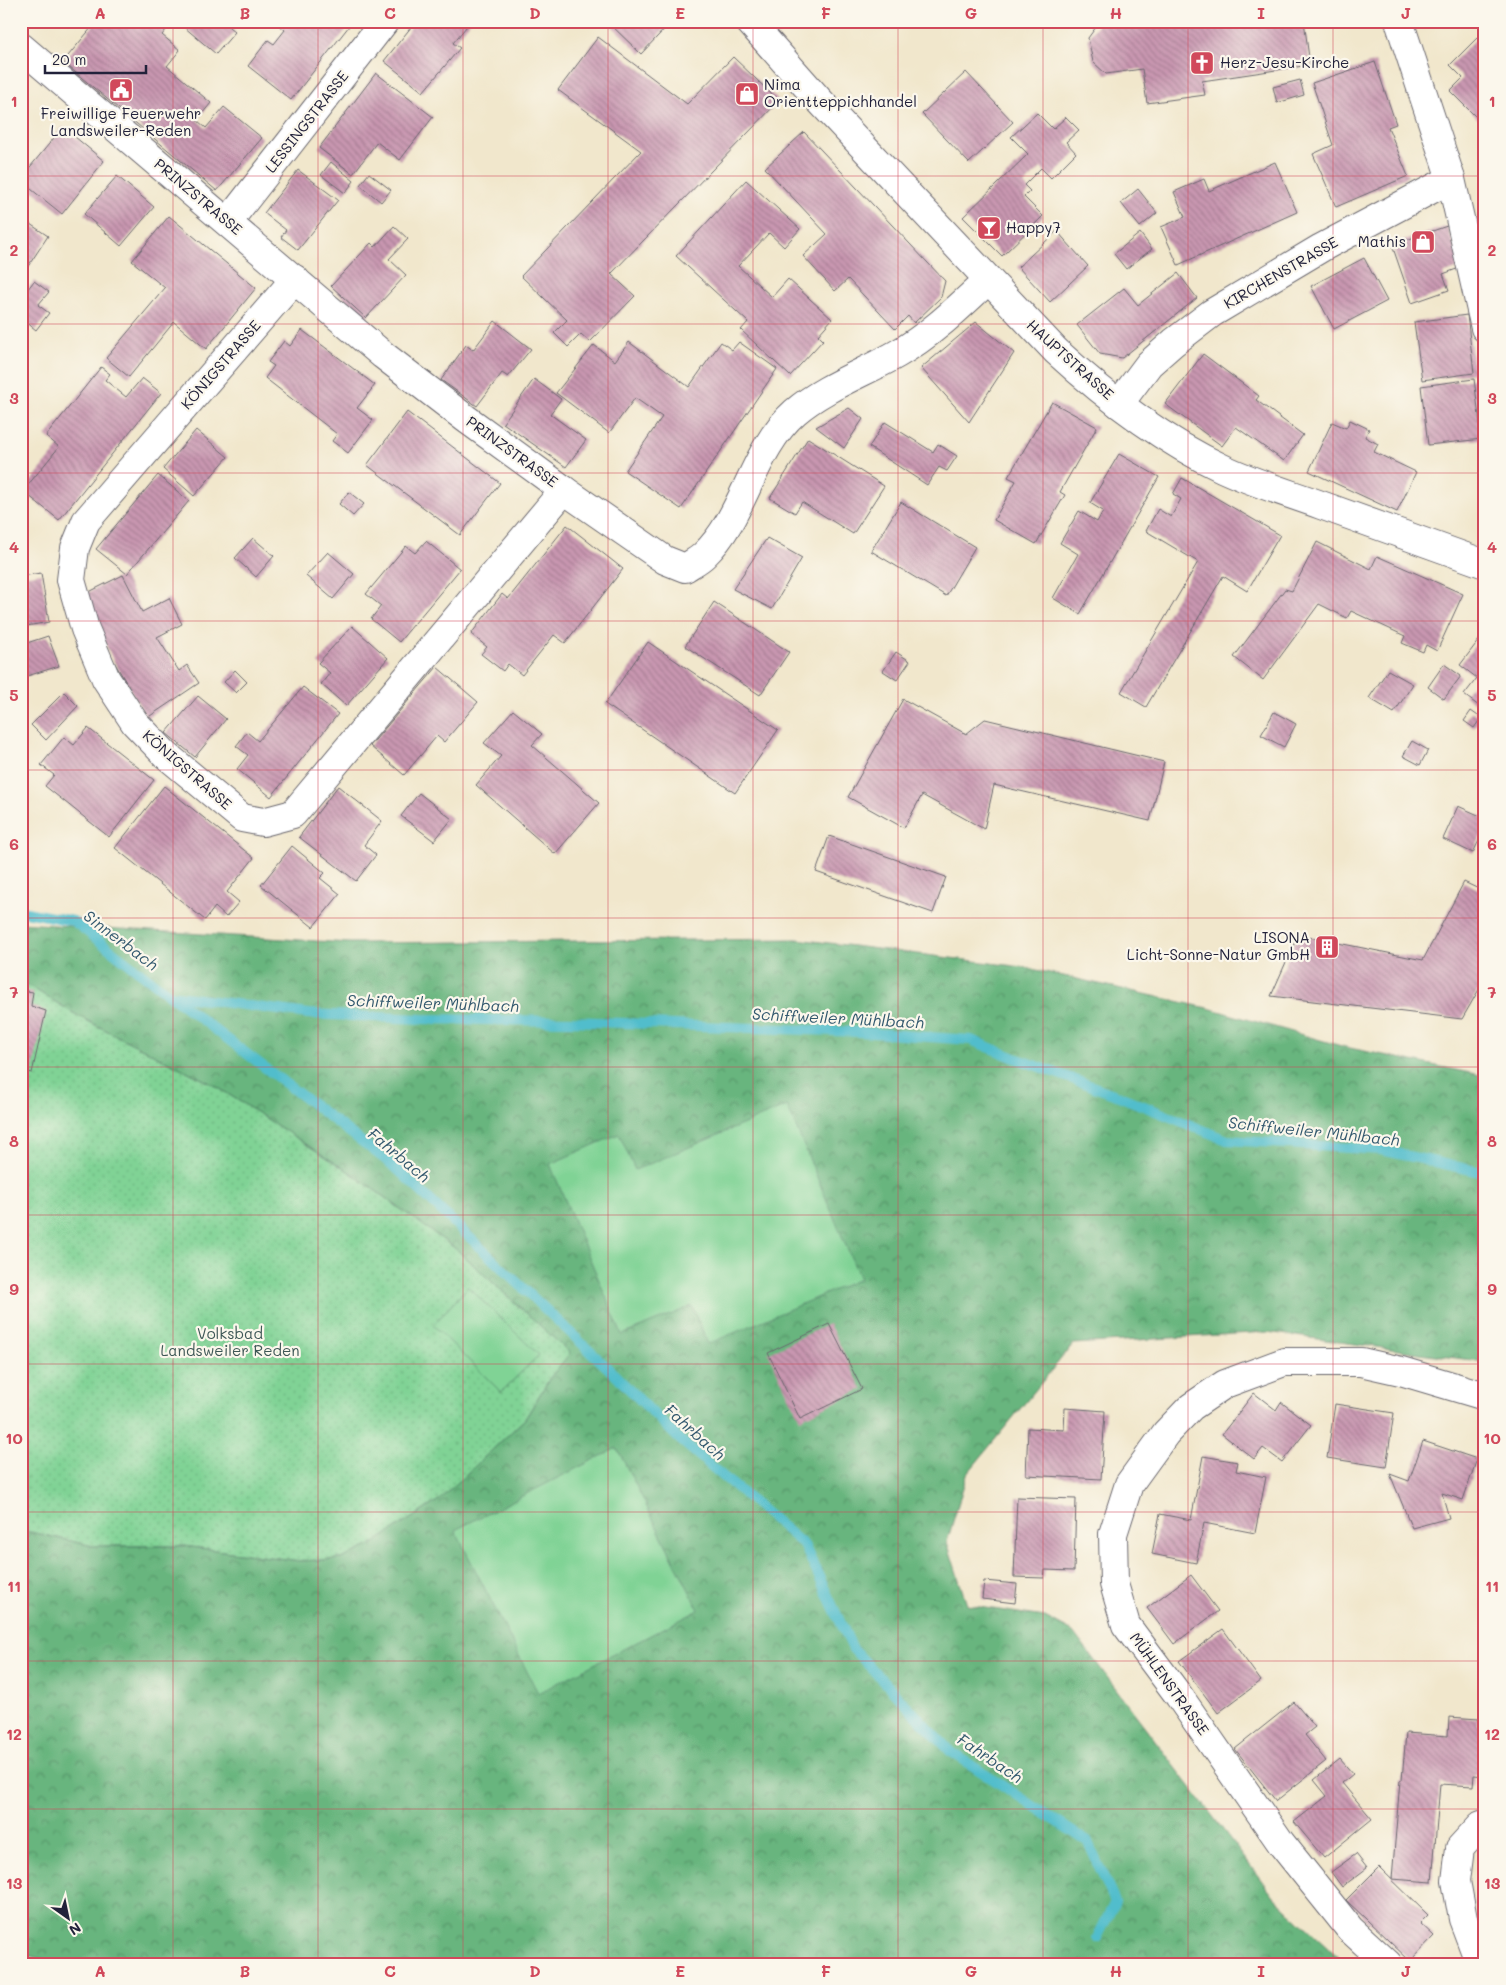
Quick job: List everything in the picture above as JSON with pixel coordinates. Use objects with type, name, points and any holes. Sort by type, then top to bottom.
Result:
[{"type":"street","name":"LESSINGSTRASSE","points":[[228,222],[385,21]]},
{"type":"street","name":"HAUPTSTRASSE","points":[[749,21],[818,99],[1056,351],[1085,378],[1119,404],[1163,436],[1221,468],[1271,488],[1485,564]]},
{"type":"street","points":[[1399,21],[1451,179],[1485,328]]},
{"type":"street","name":"PRINZSTRASSE","points":[[21,47],[383,355],[564,490],[665,560],[685,568],[703,556],[720,536],[774,435],[795,412],[823,393],[899,353],[943,321],[988,280]]},
{"type":"street","name":"KIRCHENSTRASSE","points":[[1119,404],[1149,364],[1212,313],[1321,248],[1451,179]]},
{"type":"street","name":"KÖNIGSTRASSE","points":[[295,279],[86,520],[76,548],[71,580],[85,629],[106,679],[134,723],[166,755],[242,818],[263,822],[293,814],[564,490]]},
{"type":"street","name":"MÜHLENSTRASSE","points":[[1388,1964],[1350,1930],[1281,1843],[1126,1625],[1114,1584],[1113,1534],[1129,1484],[1166,1433],[1191,1407],[1225,1384],[1284,1362],[1361,1362],[1485,1396]]},
{"type":"street","points":[[1476,1964],[1477,1956],[1463,1919],[1456,1881],[1460,1848],[1481,1825],[1485,1824]]},
{"type":"green space","points":[[21,923],[350,943],[797,939],[1023,967],[1208,1008],[1345,1047],[1485,1076],[1485,1364],[1478,1361],[1267,1332],[1073,1344],[967,1474],[947,1542],[967,1605],[1045,1617],[1073,1632],[1274,1897],[1346,1964],[65,1964],[21,1954],[21,1530],[93,1546],[184,1546],[300,1561],[341,1559],[371,1545],[439,1500],[525,1419],[550,1378],[570,1353],[456,1249],[351,1173],[214,1085],[80,1017],[21,981]]},
{"type":"green space","name":"Volksbad Landsweiler Reden","points":[[21,981],[80,1017],[214,1085],[351,1173],[456,1249],[571,1353],[550,1378],[525,1419],[439,1500],[371,1545],[341,1559],[300,1561],[184,1546],[93,1546],[21,1530]]},
{"type":"green space","points":[[787,1106],[860,1279],[708,1344],[692,1306],[622,1335],[550,1164],[619,1134],[635,1170]]},
{"type":"green space","points":[[468,1287],[539,1355],[501,1392],[433,1325]]},
{"type":"green space","points":[[617,1448],[699,1610],[538,1693],[455,1530]]},
{"type":"building","points":[[97,21],[173,21],[162,35],[180,50],[167,66],[211,103],[197,120],[206,128],[224,107],[262,138],[217,191],[63,62]]},
{"type":"building","points":[[177,21],[222,21],[235,32],[216,54]]},
{"type":"building","points":[[275,21],[353,21],[291,100],[248,66],[268,40],[274,44],[285,30]]},
{"type":"building","points":[[416,21],[471,21],[453,43],[460,48],[423,92],[384,61]]},
{"type":"building","points":[[607,21],[672,21],[641,54]]},
{"type":"building","name":"Herz-Jesu-Kirche","points":[[1109,21],[1304,21],[1310,65],[1202,81],[1205,95],[1147,103],[1142,69],[1106,74],[1093,62],[1088,38],[1099,23]]},
{"type":"building","points":[[1482,33],[1485,36],[1485,126],[1450,91],[1463,78],[1450,65]]},
{"type":"building","points":[[598,37],[687,104],[733,57],[779,101],[611,274],[635,296],[590,342],[581,334],[568,347],[554,333],[567,320],[521,276],[641,151],[558,90]]},
{"type":"building","points":[[1375,62],[1396,124],[1388,127],[1408,176],[1336,207],[1313,154],[1333,145],[1312,83]]},
{"type":"building","points":[[966,72],[1013,122],[969,163],[922,114]]},
{"type":"building","points":[[376,73],[433,117],[400,160],[377,142],[353,174],[319,148]]},
{"type":"building","points":[[1300,80],[1304,95],[1277,103],[1273,87]]},
{"type":"building","points":[[1037,113],[1053,129],[1066,117],[1079,130],[1066,142],[1076,153],[1051,178],[1041,168],[1024,185],[1030,191],[1024,197],[1043,216],[1002,256],[963,217],[1028,154],[1011,137]]},
{"type":"building","points":[[63,127],[104,161],[62,214],[21,181],[21,178]]},
{"type":"building","points":[[804,132],[945,281],[941,297],[914,323],[908,316],[895,329],[848,279],[835,291],[803,256],[827,234],[765,168]]},
{"type":"building","points":[[331,162],[354,181],[345,193],[321,175]]},
{"type":"building","points":[[1275,162],[1297,212],[1178,265],[1161,227],[1185,217],[1174,192],[1204,179],[1209,191]]},
{"type":"building","points":[[298,170],[338,200],[298,250],[281,237],[286,230],[264,213]]},
{"type":"building","points":[[369,173],[391,190],[381,202],[360,185]]},
{"type":"building","points":[[117,176],[154,207],[121,246],[84,214]]},
{"type":"building","points":[[746,180],[800,229],[784,247],[769,233],[738,266],[772,297],[788,279],[832,319],[818,335],[823,340],[790,376],[741,330],[748,322],[676,256]]},
{"type":"building","points":[[1138,189],[1157,213],[1140,227],[1121,203]]},
{"type":"building","points":[[169,216],[256,288],[206,349],[174,322],[129,377],[106,358],[165,288],[132,261]]},
{"type":"building","points":[[21,218],[48,236],[21,277]]},
{"type":"building","points":[[394,226],[408,239],[389,259],[406,275],[366,318],[331,286],[371,243],[375,247]]},
{"type":"building","points":[[1447,226],[1462,267],[1443,274],[1449,290],[1412,303],[1392,245]]},
{"type":"building","points":[[1057,231],[1088,266],[1050,302],[1018,267]]},
{"type":"building","points":[[1140,233],[1152,249],[1126,269],[1114,254]]},
{"type":"building","points":[[1364,258],[1387,301],[1334,329],[1311,286]]},
{"type":"building","points":[[1178,273],[1197,298],[1122,358],[1100,354],[1077,325],[1124,288],[1138,305]]},
{"type":"building","points":[[34,281],[49,292],[38,305],[49,313],[36,330],[21,318],[21,298]]},
{"type":"building","points":[[1467,315],[1474,373],[1422,380],[1414,322]]},
{"type":"building","points":[[495,321],[531,349],[508,377],[502,373],[477,406],[441,380],[466,345],[473,350]]},
{"type":"building","points":[[976,322],[1014,353],[969,422],[921,368]]},
{"type":"building","points":[[302,330],[375,385],[357,408],[373,420],[348,453],[332,441],[337,434],[265,378],[274,366],[268,362],[284,341],[290,346]]},
{"type":"building","points":[[629,342],[689,387],[721,342],[732,350],[739,342],[777,369],[681,509],[625,471],[662,417],[635,398],[609,433],[556,393],[594,345],[615,361]]},
{"type":"building","points":[[1203,354],[1259,396],[1256,400],[1303,435],[1284,461],[1236,427],[1222,446],[1165,404]]},
{"type":"building","points":[[101,367],[110,374],[105,380],[126,397],[142,378],[161,393],[59,520],[23,491],[59,447],[46,436]]},
{"type":"building","points":[[534,379],[561,399],[550,414],[586,440],[566,467],[503,423]]},
{"type":"building","points":[[1474,379],[1482,439],[1428,445],[1421,386]]},
{"type":"building","points":[[1052,402],[1097,427],[1060,492],[1065,495],[1036,544],[994,520],[1016,481],[1008,477]]},
{"type":"building","points":[[849,408],[863,419],[844,448],[816,427]]},
{"type":"building","points":[[407,412],[500,483],[460,535],[367,465]]},
{"type":"building","points":[[1350,420],[1369,429],[1365,437],[1378,444],[1374,452],[1416,472],[1397,512],[1309,471],[1332,422],[1346,428]]},
{"type":"building","points":[[885,422],[933,452],[938,444],[957,456],[947,471],[939,467],[927,485],[869,447]]},
{"type":"building","points":[[196,430],[228,457],[194,496],[163,469]]},
{"type":"building","points":[[808,438],[884,486],[853,534],[802,502],[795,513],[770,498]]},
{"type":"building","points":[[1119,454],[1159,477],[1080,614],[1053,598],[1078,554],[1060,543],[1079,511],[1097,522],[1103,511],[1090,503]]},
{"type":"building","points":[[158,475],[189,501],[127,574],[96,549]]},
{"type":"building","points":[[1182,478],[1280,535],[1247,591],[1223,576],[1146,707],[1121,692],[1198,562],[1146,531],[1158,509],[1171,517],[1181,499],[1173,494]]},
{"type":"building","points":[[349,492],[364,504],[353,516],[339,504]]},
{"type":"building","points":[[901,502],[975,547],[946,596],[871,551]]},
{"type":"building","points":[[567,525],[623,569],[565,643],[554,635],[522,675],[508,664],[503,671],[481,654],[487,647],[471,634],[502,594],[508,599]]},
{"type":"building","points":[[253,538],[274,556],[256,577],[235,558]]},
{"type":"building","points":[[767,538],[802,558],[772,609],[733,589]]},
{"type":"building","points":[[426,541],[460,569],[399,642],[371,619],[381,606],[366,594],[406,546],[415,553]]},
{"type":"building","points":[[1317,542],[1371,569],[1377,556],[1463,594],[1437,651],[1426,645],[1423,652],[1402,643],[1405,636],[1351,611],[1347,618],[1319,604],[1263,680],[1234,657],[1285,589],[1292,591]]},
{"type":"building","points":[[328,552],[354,574],[333,599],[306,576]]},
{"type":"building","points":[[41,573],[49,622],[21,627],[21,576]]},
{"type":"building","points":[[123,575],[142,612],[169,598],[182,624],[157,637],[179,671],[187,665],[199,683],[147,718],[113,660],[83,595]]},
{"type":"building","points":[[714,602],[789,652],[760,695],[685,646]]},
{"type":"building","points":[[352,626],[388,658],[346,706],[321,684],[330,673],[318,663]]},
{"type":"building","points":[[1485,632],[1485,698],[1479,706],[1464,695],[1477,678],[1460,665]]},
{"type":"building","points":[[48,636],[59,666],[24,677],[21,670],[21,645]]},
{"type":"building","points":[[648,642],[778,730],[735,793],[605,704]]},
{"type":"building","points":[[896,652],[910,661],[897,680],[883,671]]},
{"type":"building","points":[[1444,664],[1461,676],[1444,699],[1428,687]]},
{"type":"building","points":[[437,667],[478,702],[444,742],[437,736],[404,775],[370,746]]},
{"type":"building","points":[[235,670],[247,682],[236,693],[224,682]]},
{"type":"building","points":[[1388,670],[1413,684],[1394,713],[1369,698]]},
{"type":"building","points":[[303,687],[338,714],[271,797],[237,769],[248,755],[236,746],[247,732],[258,741]]},
{"type":"building","points":[[64,692],[78,706],[46,740],[31,725]]},
{"type":"building","points":[[198,696],[226,719],[195,757],[166,733]]},
{"type":"building","points":[[903,699],[966,734],[985,719],[1164,762],[1150,821],[994,785],[984,829],[922,795],[904,828],[848,797]]},
{"type":"building","points":[[513,710],[542,734],[532,745],[599,803],[555,854],[476,785],[501,756],[484,743]]},
{"type":"building","points":[[1471,711],[1481,718],[1474,728],[1464,721]]},
{"type":"building","points":[[1274,712],[1296,724],[1284,747],[1261,735]]},
{"type":"building","points":[[88,728],[154,780],[109,837],[45,786],[54,775],[41,765],[64,737],[74,745]]},
{"type":"building","points":[[1412,741],[1428,750],[1420,765],[1403,756]]},
{"type":"building","points":[[164,786],[254,858],[227,892],[239,902],[226,917],[215,907],[205,920],[115,848]]},
{"type":"building","points":[[338,786],[382,821],[364,845],[376,855],[356,881],[299,837]]},
{"type":"building","points":[[419,793],[452,819],[434,841],[401,816]]},
{"type":"building","points":[[1458,806],[1485,818],[1485,828],[1473,853],[1443,839]]},
{"type":"building","points":[[829,836],[946,877],[933,913],[816,872]]},
{"type":"building","points":[[292,846],[325,873],[320,878],[340,894],[313,927],[261,885]]},
{"type":"building","name":"LISONA Licht-Sonne-Natur GmbH","points":[[1464,882],[1485,892],[1485,979],[1462,1019],[1271,996],[1298,935],[1423,960]]},
{"type":"building","points":[[21,990],[33,992],[31,1006],[46,1011],[32,1073],[21,1071]]},
{"type":"building","points":[[829,1324],[862,1389],[800,1419],[768,1353]]},
{"type":"building","points":[[1254,1393],[1276,1410],[1281,1402],[1311,1425],[1282,1462],[1263,1448],[1254,1459],[1222,1434]]},
{"type":"building","points":[[1335,1404],[1394,1413],[1386,1467],[1327,1458]]},
{"type":"building","points":[[1065,1408],[1105,1411],[1101,1479],[1026,1475],[1028,1428],[1064,1430]]},
{"type":"building","points":[[1423,1441],[1477,1459],[1463,1500],[1442,1493],[1449,1518],[1412,1528],[1390,1474],[1409,1481]]},
{"type":"building","points":[[1203,1456],[1238,1462],[1236,1471],[1266,1477],[1255,1533],[1204,1523],[1196,1563],[1152,1554],[1160,1514],[1191,1520]]},
{"type":"building","points":[[1017,1497],[1076,1499],[1074,1571],[1045,1570],[1044,1578],[1014,1577]]},
{"type":"building","points":[[1191,1575],[1218,1611],[1174,1644],[1147,1608]]},
{"type":"building","points":[[984,1581],[1017,1584],[1015,1603],[982,1599]]},
{"type":"building","points":[[1223,1629],[1261,1681],[1218,1713],[1179,1661]]},
{"type":"building","points":[[1294,1702],[1315,1727],[1305,1735],[1326,1761],[1276,1801],[1235,1749]]},
{"type":"building","points":[[1449,1717],[1479,1719],[1478,1725],[1485,1726],[1485,1776],[1474,1775],[1473,1786],[1440,1784],[1432,1882],[1392,1879],[1406,1733],[1448,1736]]},
{"type":"building","points":[[1340,1759],[1353,1774],[1342,1783],[1372,1819],[1324,1858],[1294,1822],[1327,1796],[1314,1780]]},
{"type":"building","points":[[1356,1854],[1367,1868],[1342,1887],[1331,1872]]},
{"type":"building","points":[[1379,1867],[1428,1915],[1420,1923],[1434,1936],[1410,1961],[1346,1900]]},
{"type":"waterway","name":"Fahrbach","points":[[21,911],[73,921],[395,1167],[611,1371],[679,1439],[804,1545],[853,1649],[950,1751],[1088,1842],[1115,1902],[1097,1938]]},
{"type":"waterway","name":"Schiffweiler Mühlbach","points":[[170,995],[308,1014],[421,1019],[570,1021],[859,1032],[971,1040],[1119,1096],[1227,1140],[1381,1150],[1485,1173]]},
{"type":"place","name":"Herz-Jesu-Kirche","points":[[1202,63]]},
{"type":"place","name":"Freiwillige Feuerwehr Landsweiler-Reden","points":[[121,90]]},
{"type":"place","name":"Nima Orientteppichhandel","points":[[747,94]]},
{"type":"place","name":"Happy7","points":[[989,228]]},
{"type":"place","name":"Mathis","points":[[1423,242]]},
{"type":"place","name":"LISONA Licht-Sonne-Natur GmbH","points":[[1327,947]]},
{"type":"water label","name":"Sinnerbach","points":[[121,940]]}]
